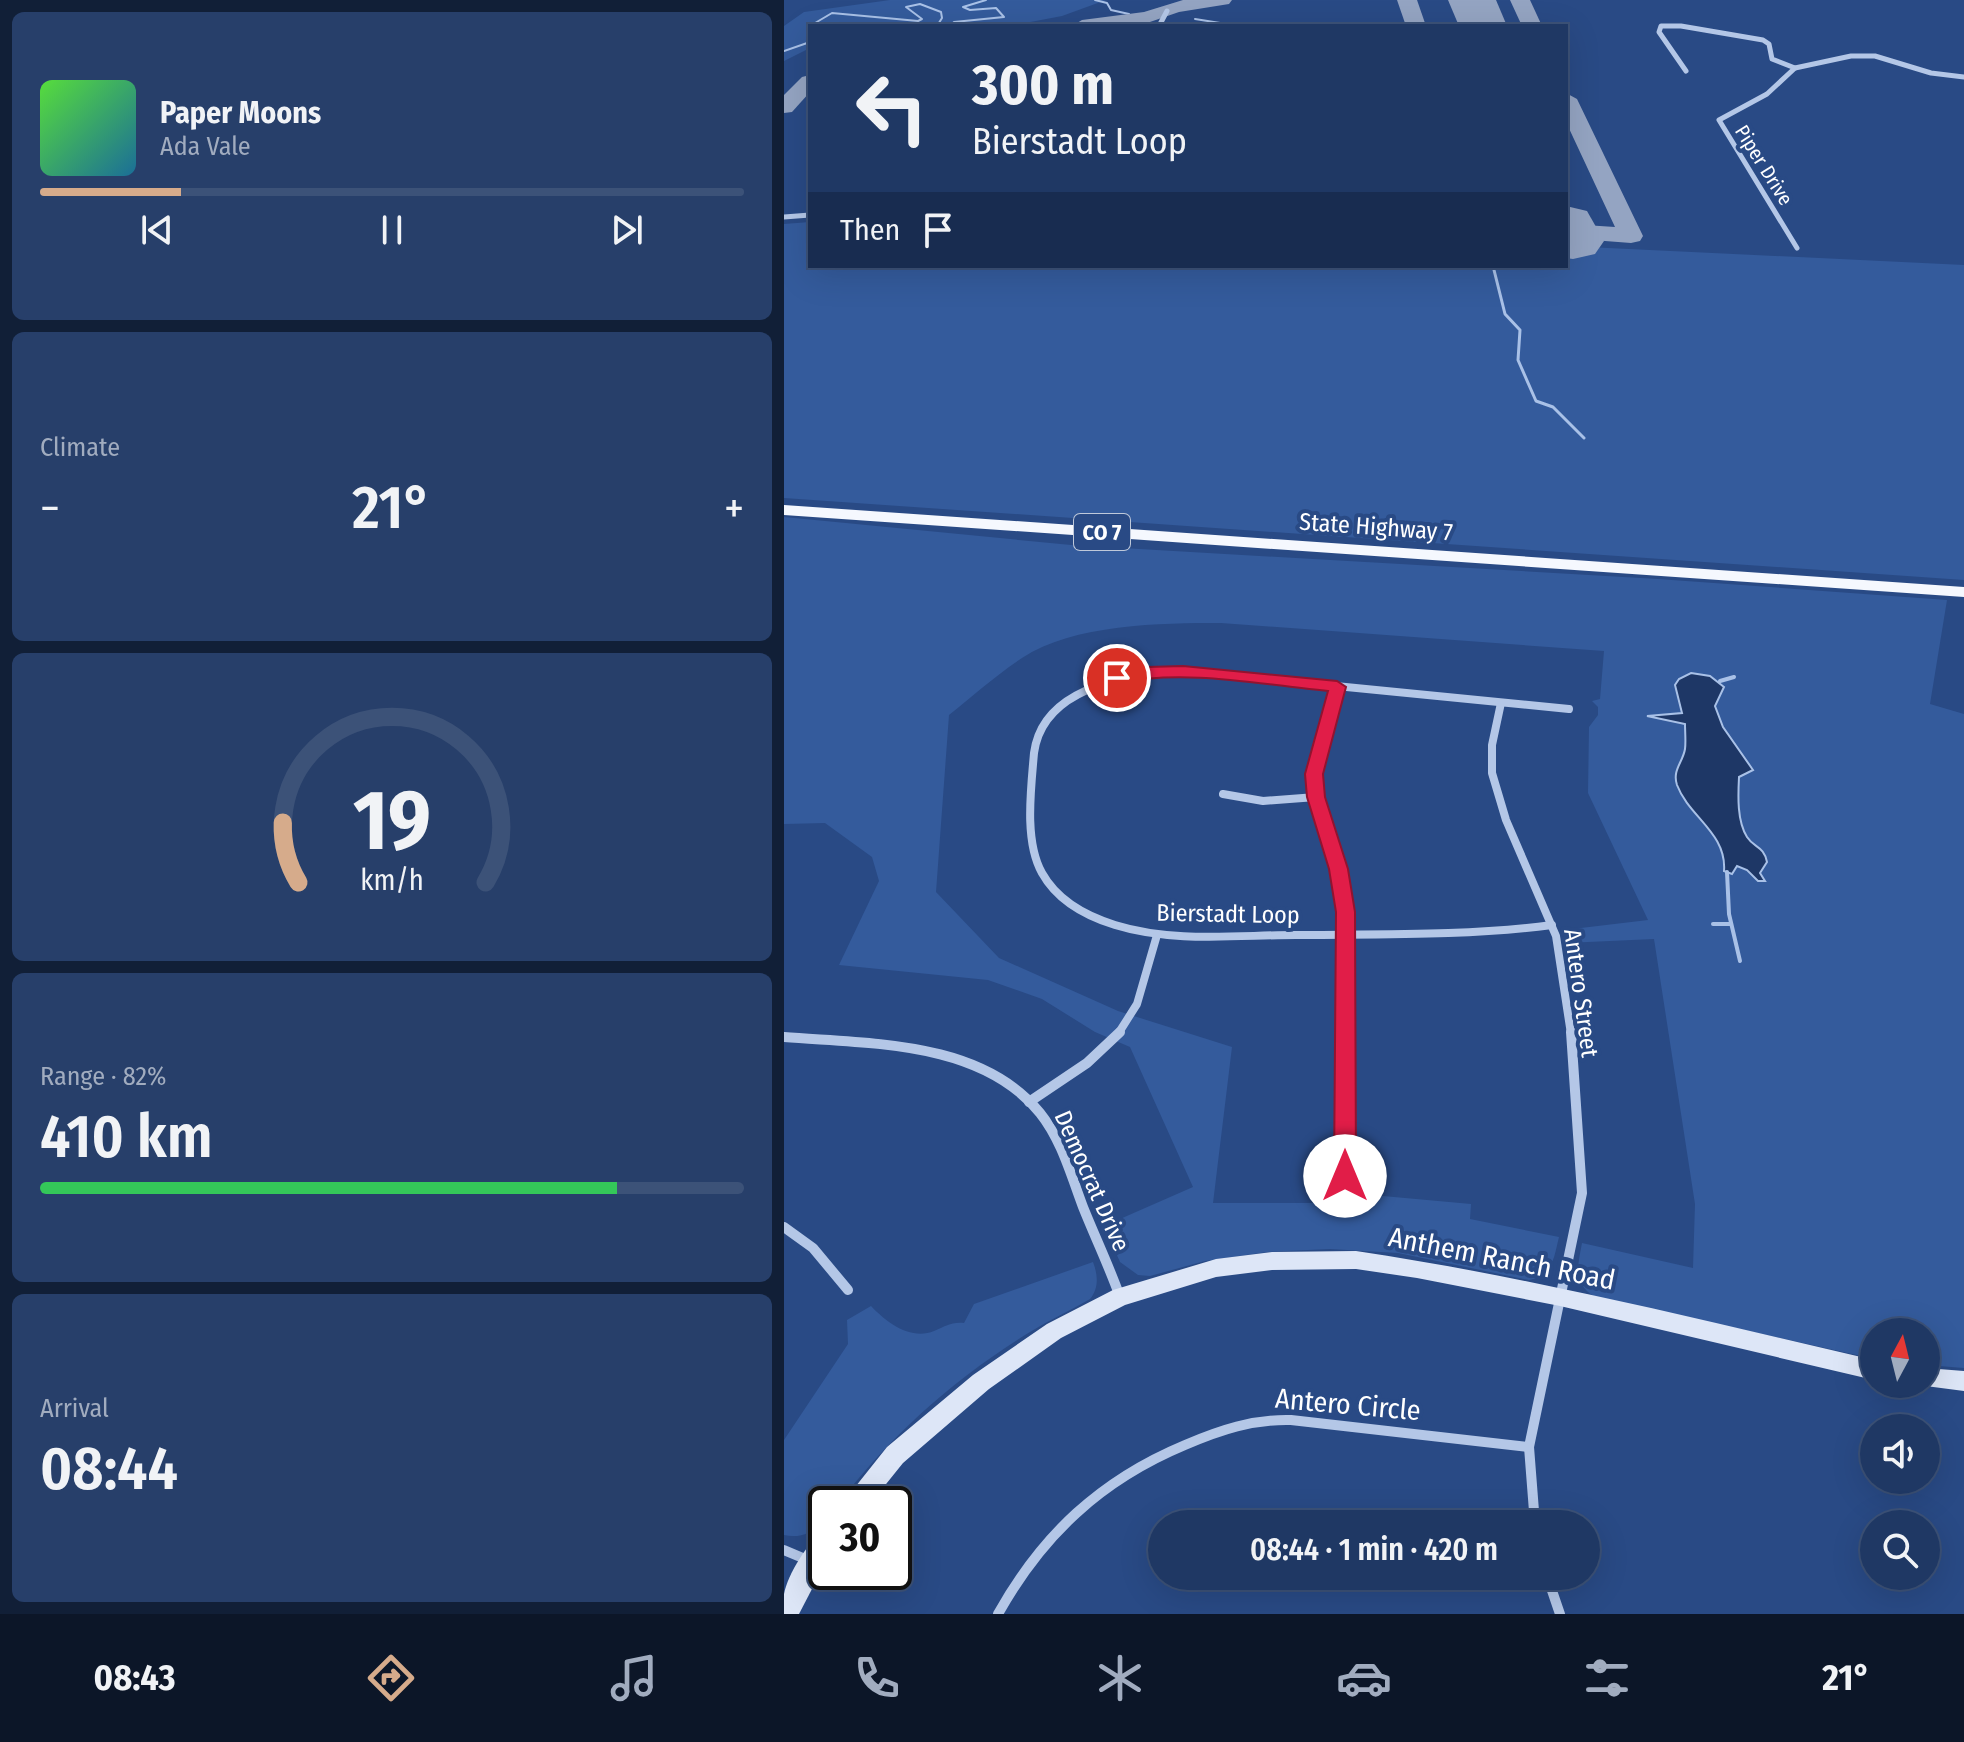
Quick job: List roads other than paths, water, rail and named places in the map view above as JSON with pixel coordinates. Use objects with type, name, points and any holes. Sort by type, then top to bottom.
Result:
[{"type":"main road","name":"State Highway 7","points":[[784,510],[1964,592]]},
{"type":"street","points":[[1160,24],[1167,11]]},
{"type":"street","points":[[1686,71],[1659,32],[1661,26],[1681,26],[1758,38],[1769,44],[1772,59],[1795,68],[1867,55],[1931,73],[1964,77]]},
{"type":"street","name":"Piper Drive","points":[[1795,68],[1761,98],[1719,121],[1797,248]]},
{"type":"street","points":[[784,217],[808,215]]},
{"type":"street","name":"Bierstadt Loop","points":[[1552,925],[1490,933],[1157,935],[1097,919],[1073,906],[1047,881],[1032,849],[1035,742],[1044,726],[1077,695],[1117,678],[1147,672],[1183,671],[1569,709]]},
{"type":"street","points":[[1337,687],[1314,774],[1316,797],[1344,893],[1345,1176]]},
{"type":"street","name":"Antero Street","points":[[1501,703],[1491,752],[1493,772],[1500,798],[1552,925],[1563,968],[1582,1162],[1582,1193],[1560,1297]]},
{"type":"street","points":[[1223,794],[1263,801],[1316,797]]},
{"type":"street","points":[[1029,1102],[1100,1052],[1125,1025],[1140,995],[1157,935]]},
{"type":"street","name":"Democrat Drive","points":[[784,1037],[938,1054],[987,1073],[1029,1102],[1050,1129],[1064,1158],[1120,1297]]},
{"type":"street","points":[[784,1227],[813,1248],[848,1290]]},
{"type":"street","name":"Anthem Ranch Road","points":[[870,1486],[895,1455],[981,1382],[1054,1331],[1120,1297],[1216,1268],[1272,1261],[1356,1260],[1560,1297],[1860,1367]]},
{"type":"street","points":[[1534,1510],[1529,1447],[1560,1297]]},
{"type":"street","points":[[1940,1379],[1964,1381]]},
{"type":"street","name":"Antero Circle","points":[[998,1614],[1012,1587],[1066,1519],[1098,1490],[1140,1465],[1215,1433],[1256,1421],[1299,1421],[1529,1447]]},
{"type":"street","points":[[784,1550],[808,1551]]},
{"type":"street","points":[[786,1614],[808,1573]]},
{"type":"street","points":[[1552,1590],[1560,1614]]},
{"type":"waterway","points":[[952,24],[1004,17],[996,8],[970,10],[963,7],[986,0]]},
{"type":"waterway","points":[[1095,0],[1107,3],[1111,10],[1129,14]]},
{"type":"waterway","points":[[813,24],[832,13],[918,21],[922,19],[906,7],[920,4],[941,12],[938,24]]},
{"type":"waterway","points":[[1195,19],[1226,24]]},
{"type":"waterway","points":[[784,51],[808,43]]},
{"type":"waterway","points":[[1494,268],[1505,314],[1520,330],[1518,360],[1536,401],[1553,407],[1584,438]]},
{"type":"waterway","points":[[1720,681],[1734,677]]},
{"type":"waterway","points":[[1727,872],[1729,914],[1740,961]]},
{"type":"waterway","points":[[1713,924],[1731,924]]}]
